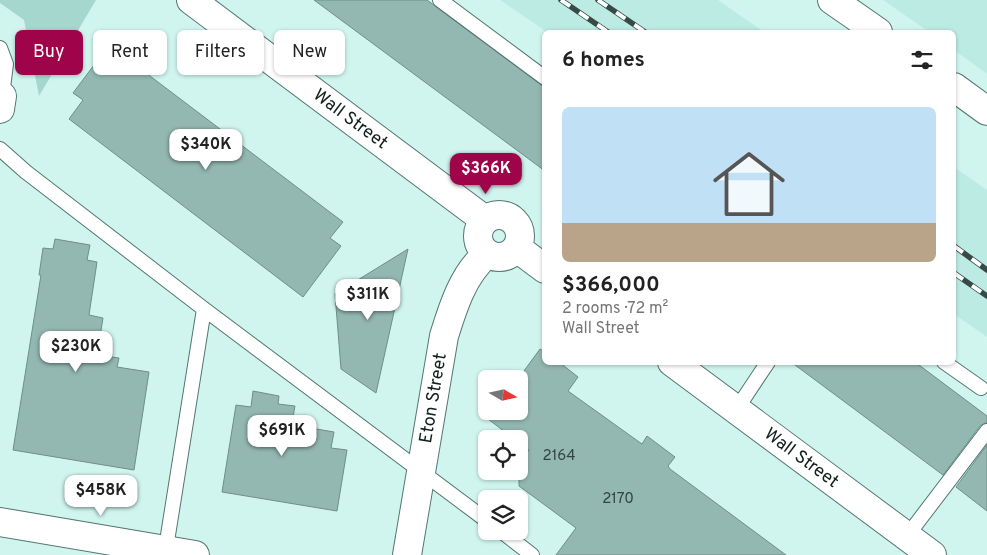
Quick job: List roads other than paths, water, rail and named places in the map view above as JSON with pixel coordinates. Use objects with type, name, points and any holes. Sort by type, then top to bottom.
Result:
[{"type":"street","points":[[832,0],[875,30]]},
{"type":"street","name":"Wall Street","points":[[196,2],[485,220]]},
{"type":"street","points":[[956,88],[987,111]]},
{"type":"street","points":[[497,214],[511,218],[516,222],[521,235],[517,248],[506,256],[493,257],[488,254],[479,244],[478,237],[481,225],[485,220],[497,214]]},
{"type":"street","points":[[517,248],[542,267]]},
{"type":"street","name":"Eton Street","points":[[407,555],[444,336],[454,303],[478,261],[488,254]]},
{"type":"street","name":"Wall Street","points":[[676,365],[919,548]]},
{"type":"street","points":[[0,522],[165,552],[195,555]]},
{"type":"lane","points":[[440,0],[542,76]]},
{"type":"lane","points":[[0,48],[6,64],[1,102]]},
{"type":"lane","points":[[0,149],[204,309],[421,469],[478,514]]},
{"type":"lane","points":[[165,552],[204,309]]},
{"type":"lane","points":[[736,410],[766,365]]},
{"type":"lane","points":[[948,365],[981,388]]},
{"type":"lane","points":[[919,548],[987,431]]},
{"type":"lane","points":[[513,540],[532,555]]},
{"type":"railway","points":[[561,0],[605,30]]},
{"type":"railway","points":[[598,0],[642,30]]},
{"type":"railway","points":[[956,247],[987,270]]},
{"type":"railway","points":[[956,274],[987,296]]}]
